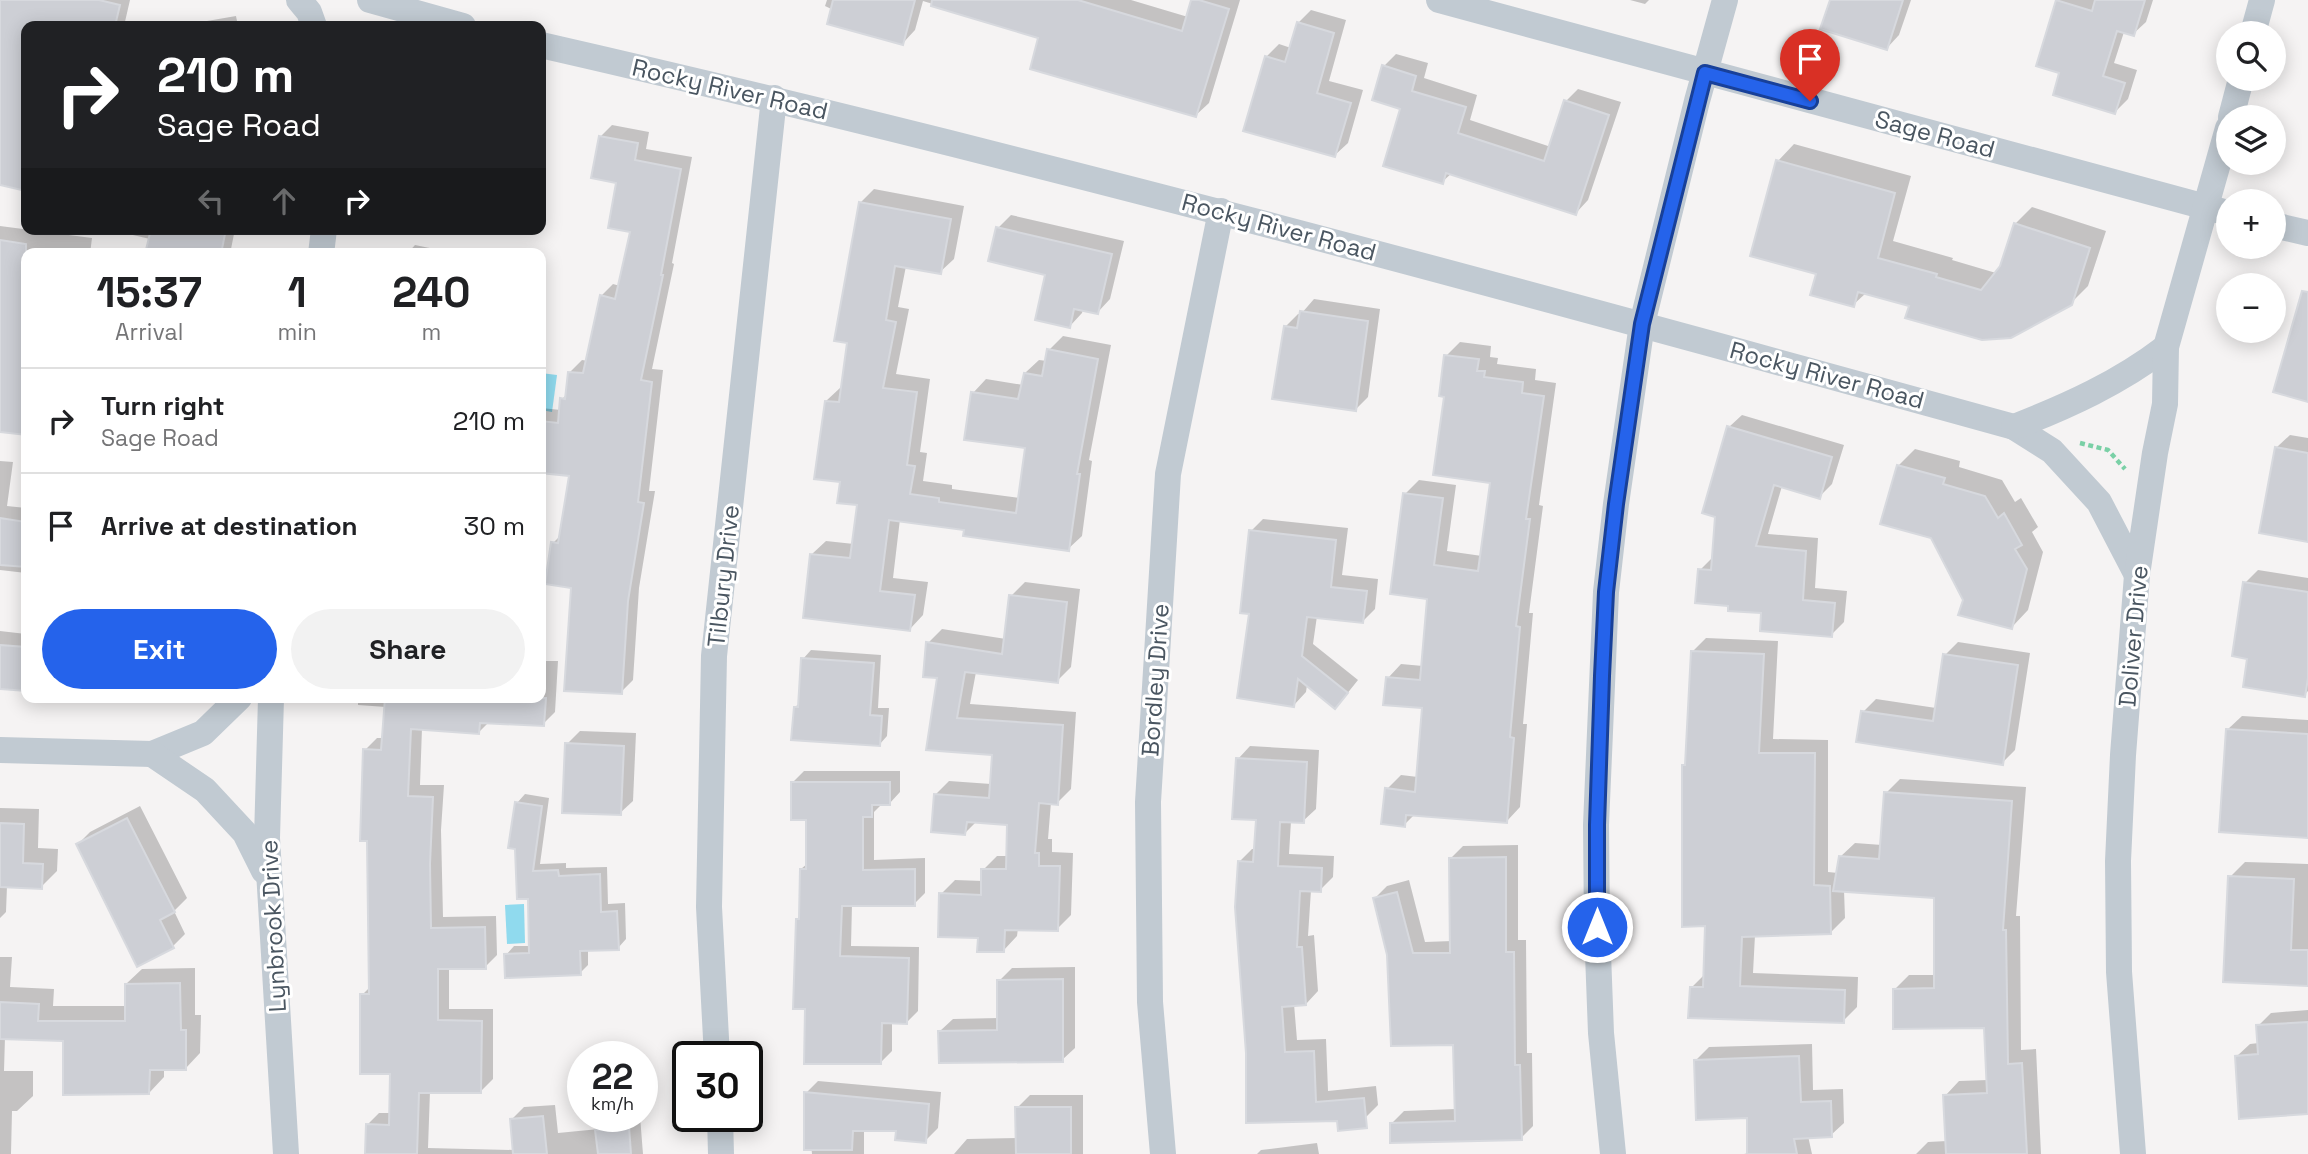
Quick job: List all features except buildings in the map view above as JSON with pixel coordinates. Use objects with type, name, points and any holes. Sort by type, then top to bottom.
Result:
[{"type":"street","points":[[299,0],[312,21]]},
{"type":"street","points":[[370,0],[445,21]]},
{"type":"street","name":"Sage Road","points":[[1439,0],[2216,210]]},
{"type":"street","points":[[1613,1154],[1601,1033],[1597,927],[1597,825],[1606,592],[1642,324],[1725,0]]},
{"type":"street","points":[[2256,21],[2262,0]]},
{"type":"street","name":"Rocky River Road","points":[[546,45],[774,98],[1221,211],[2014,427],[2052,451],[2099,502],[2137,576]]},
{"type":"street","name":"Tilbury Drive","points":[[715,1041],[709,907],[714,656],[774,98]]},
{"type":"street","name":"Doliver Drive","points":[[2133,1154],[2119,972],[2118,861],[2137,576],[2165,404],[2166,347],[2216,210]]},
{"type":"street","name":"Bordley Drive","points":[[1163,1154],[1150,1002],[1148,802],[1168,474],[1221,211]]},
{"type":"street","points":[[2286,228],[2308,233]]},
{"type":"street","points":[[2014,427],[2064,407],[2118,380],[2166,347]]},
{"type":"street","points":[[0,750],[152,754],[203,733],[234,703]]},
{"type":"street","name":"Lynbrook Drive","points":[[271,703],[267,838],[286,1154]]},
{"type":"street","points":[[152,754],[205,790],[245,833],[269,882]]},
{"type":"street","points":[[721,1132],[722,1154]]},
{"type":"path","points":[[2052,451],[2079,443],[2100,446],[2108,450],[2125,469],[2151,480]]},
{"type":"water","points":[[546,374],[557,375],[552,412],[546,411]]},
{"type":"water","points":[[524,904],[525,943],[507,944],[505,905]]},
{"type":"route","points":[[1597,927],[1602,676],[1606,592],[1616,504],[1642,324],[1705,73],[1810,101]]}]
